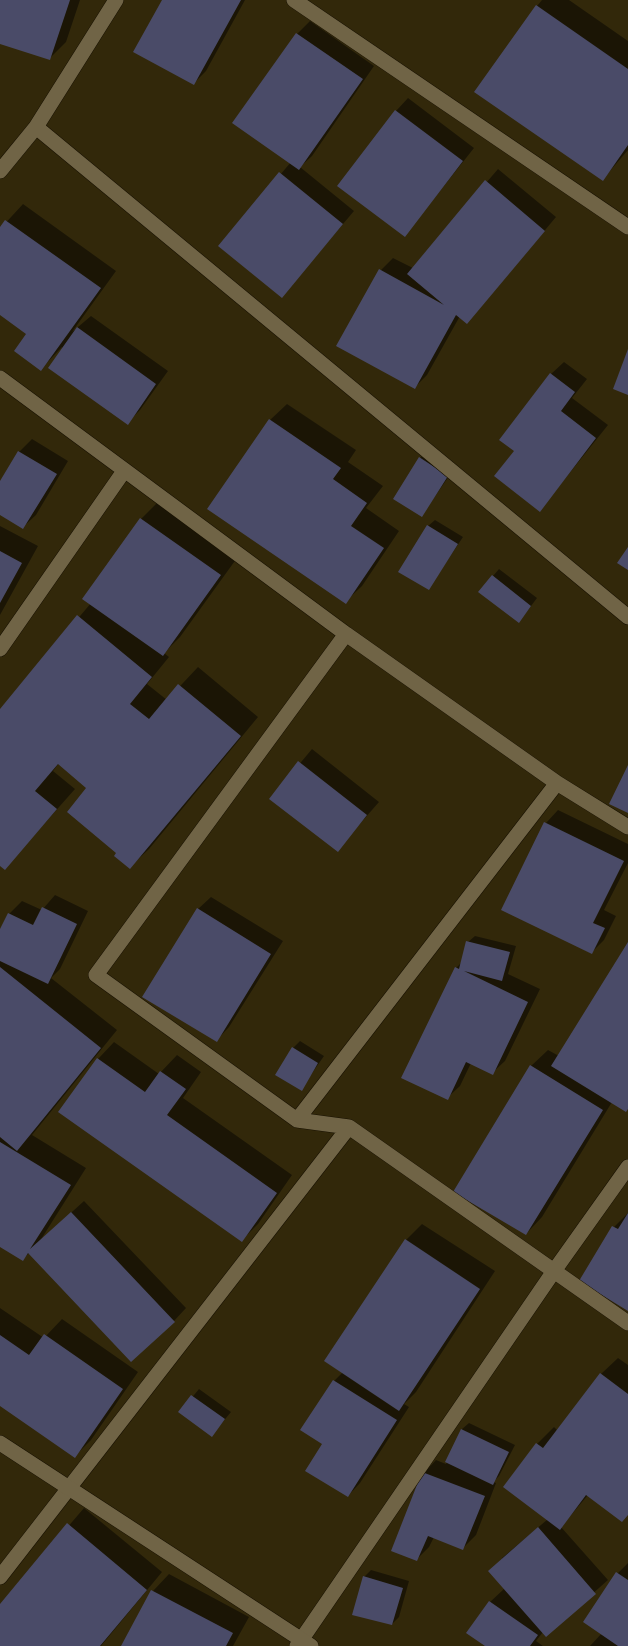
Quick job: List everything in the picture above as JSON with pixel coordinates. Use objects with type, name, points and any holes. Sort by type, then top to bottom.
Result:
[{"type":"street","points":[[0,171],[36,127],[116,0]]},
{"type":"street","points":[[294,0],[628,227]]},
{"type":"street","points":[[36,127],[628,617]]},
{"type":"street","points":[[0,378],[346,634],[557,783],[628,827]]},
{"type":"street","points":[[0,649],[124,471]]},
{"type":"street","points":[[346,634],[96,975],[297,1120],[349,1127],[628,1323]]},
{"type":"street","points":[[297,1120],[557,783]]},
{"type":"street","points":[[0,1577],[349,1127]]},
{"type":"street","points":[[0,1443],[69,1486],[303,1644],[554,1271],[628,1167]]},
{"type":"building","points":[[0,0],[70,0],[50,60],[0,44]]},
{"type":"building","points":[[162,0],[241,0],[194,85],[133,52]]},
{"type":"building","points":[[536,5],[628,69],[628,145],[603,181],[474,92]]},
{"type":"building","points":[[296,33],[363,79],[299,170],[232,123]]},
{"type":"building","points":[[395,110],[463,161],[405,237],[337,186]]},
{"type":"building","points":[[279,172],[343,224],[282,298],[218,246]]},
{"type":"building","points":[[485,180],[545,231],[467,324],[456,315],[415,389],[336,346],[379,269],[444,305],[407,274]]},
{"type":"building","points":[[5,220],[101,288],[41,371],[14,351],[26,334],[0,315],[0,227]]},
{"type":"building","points":[[77,327],[156,384],[128,425],[48,368]]},
{"type":"building","points":[[628,349],[628,395],[613,389]]},
{"type":"building","points":[[550,373],[575,392],[561,411],[596,438],[540,512],[494,476],[514,451],[499,440]]},
{"type":"building","points":[[269,419],[341,468],[333,479],[367,503],[351,526],[384,548],[346,604],[207,509]]},
{"type":"building","points":[[18,451],[57,474],[23,529],[0,515],[0,481]]},
{"type":"building","points":[[419,457],[448,476],[422,517],[393,499]]},
{"type":"building","points":[[140,518],[221,575],[163,656],[82,599]]},
{"type":"building","points":[[427,525],[458,544],[429,590],[398,572]]},
{"type":"building","points":[[628,547],[628,570],[617,563]]},
{"type":"building","points":[[0,551],[22,563],[0,603]]},
{"type":"building","points":[[492,575],[531,606],[519,623],[478,592]]},
{"type":"building","points":[[77,615],[152,677],[130,704],[149,719],[178,684],[241,736],[130,869],[114,856],[116,853],[67,812],[86,788],[58,764],[35,791],[57,809],[5,870],[0,866],[0,709]]},
{"type":"building","points":[[298,761],[367,815],[338,852],[269,799]]},
{"type":"building","points":[[628,765],[628,813],[609,804]]},
{"type":"building","points":[[544,822],[624,861],[593,923],[605,928],[592,954],[501,910]]},
{"type":"building","points":[[42,907],[77,924],[48,984],[0,961],[0,929],[8,913],[33,925]]},
{"type":"building","points":[[197,908],[271,954],[217,1042],[142,997]]},
{"type":"building","points":[[466,941],[510,952],[502,981],[464,971],[528,1002],[493,1075],[466,1062],[448,1100],[401,1078],[455,967],[459,969]]},
{"type":"building","points":[[628,942],[628,1109],[626,1112],[551,1066]]},
{"type":"building","points":[[0,967],[101,1048],[17,1151],[0,1137]]},
{"type":"building","points":[[292,1047],[318,1063],[302,1091],[275,1075]]},
{"type":"building","points":[[97,1058],[145,1092],[160,1071],[186,1089],[167,1115],[277,1193],[242,1242],[58,1112]]},
{"type":"building","points":[[530,1065],[603,1110],[526,1235],[453,1192]]},
{"type":"building","points":[[0,1142],[71,1185],[30,1249],[71,1212],[175,1322],[131,1362],[28,1253],[23,1261],[0,1247]]},
{"type":"building","points":[[628,1213],[628,1311],[579,1281],[612,1226],[618,1229]]},
{"type":"building","points":[[405,1239],[480,1289],[399,1411],[324,1361]]},
{"type":"building","points":[[44,1334],[123,1389],[75,1458],[0,1406],[0,1335],[29,1355]]},
{"type":"building","points":[[600,1373],[628,1394],[628,1515],[622,1522],[586,1495],[560,1530],[503,1487],[536,1443],[543,1448]]},
{"type":"building","points":[[333,1380],[397,1420],[348,1497],[305,1471],[322,1444],[300,1430]]},
{"type":"building","points":[[191,1395],[225,1419],[212,1437],[178,1412]]},
{"type":"building","points":[[461,1429],[509,1452],[493,1485],[445,1462]]},
{"type":"building","points":[[422,1472],[485,1496],[463,1550],[428,1536],[417,1561],[391,1551]]},
{"type":"building","points":[[67,1523],[147,1590],[100,1646],[0,1646],[0,1604]]},
{"type":"building","points":[[538,1527],[596,1594],[546,1637],[488,1571]]},
{"type":"building","points":[[616,1572],[628,1580],[628,1646],[618,1646],[583,1622]]},
{"type":"building","points":[[363,1576],[403,1588],[392,1625],[352,1615]]},
{"type":"building","points":[[151,1590],[233,1633],[226,1646],[121,1646]]},
{"type":"building","points":[[489,1601],[538,1635],[530,1646],[485,1646],[466,1633]]}]
